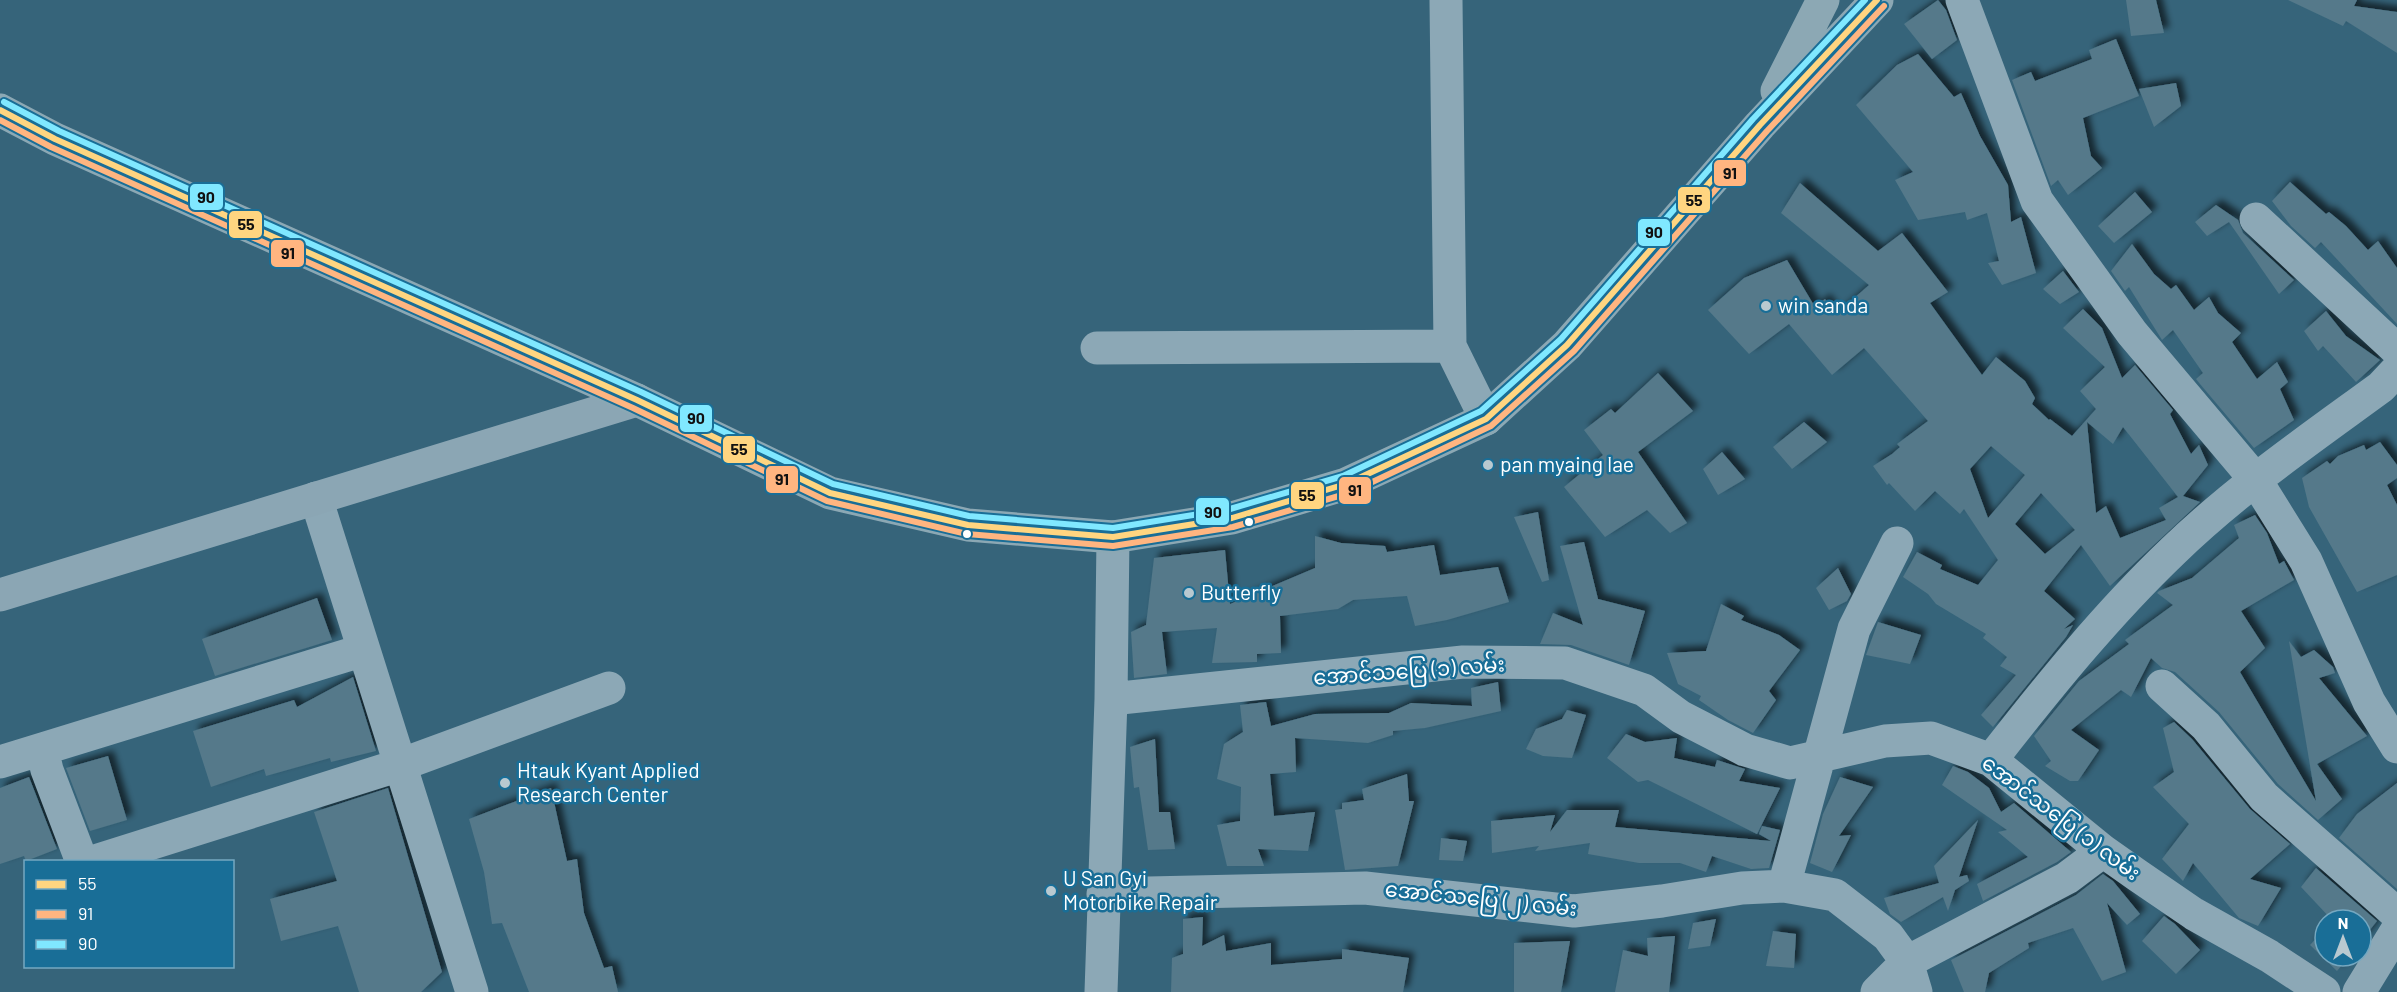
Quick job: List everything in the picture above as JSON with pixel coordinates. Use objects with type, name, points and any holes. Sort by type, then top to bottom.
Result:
[{"type":"highway","points":[[1760,125],[1823,0]]},
{"type":"highway","points":[[0,110],[55,139],[637,400],[830,493],[968,525],[1113,537],[1232,518],[1346,484],[1486,419],[1567,345],[1760,125],[1877,0]]},
{"type":"main road","points":[[0,595],[637,400]]},
{"type":"street","points":[[1446,0],[1450,346],[1486,419]]},
{"type":"street","points":[[1962,0],[2037,201],[2132,333],[2255,479],[2306,561],[2369,702],[2397,747]]},
{"type":"street","points":[[2256,219],[2397,350]]},
{"type":"street","points":[[1097,348],[1450,346]]},
{"type":"street","points":[[1991,760],[2082,645],[2173,550],[2255,479],[2381,387],[2397,370]]},
{"type":"street","points":[[316,498],[472,992]]},
{"type":"street","points":[[1101,992],[1111,699],[1113,537]]},
{"type":"street","points":[[1784,886],[1817,757],[1854,629],[1897,543]]},
{"type":"street","points":[[0,762],[364,650]]},
{"type":"street","name":"အောင်သပြေ (၁) လမ်း","points":[[1111,699],[1463,662],[1564,663],[1644,690],[1681,717],[1745,750],[1791,763],[1885,741],[1931,738],[1991,760],[2103,851],[2194,914],[2269,956],[2324,992]]},
{"type":"street","points":[[2162,686],[2206,726],[2264,797],[2397,914]]},
{"type":"street","points":[[95,860],[400,765],[609,688]]},
{"type":"street","points":[[42,749],[47,770],[82,860]]},
{"type":"street","points":[[1877,992],[1911,977],[2067,878],[2103,851]]},
{"type":"street","name":"အောင်သပြေ (၂) လမ်း","points":[[1103,894],[1365,888],[1574,911],[1662,901],[1742,888],[1784,886],[1835,895],[1888,936],[1911,977]]},
{"type":"street","points":[[2359,992],[2397,930]]},
{"type":"building","points":[[1938,0],[1946,10],[1957,40],[1932,59],[1904,24]]},
{"type":"building","points":[[2126,0],[2156,0],[2164,33],[2131,36]]},
{"type":"building","points":[[2288,0],[2357,0],[2354,6],[2397,12],[2397,53],[2346,21],[2343,26]]},
{"type":"building","points":[[2116,39],[2139,96],[2083,118],[2091,156],[2102,168],[2068,195],[2058,180],[2051,186],[2012,80],[2031,72],[2035,81],[2092,59],[2089,50]]},
{"type":"building","points":[[1918,54],[1954,97],[1961,93],[1980,136],[2008,185],[2011,222],[2021,217],[2036,273],[2002,285],[1988,263],[1999,261],[1987,213],[1967,220],[1965,212],[1918,220],[1895,180],[1913,172],[1856,105],[1897,65]]},
{"type":"building","points":[[2176,83],[2181,106],[2154,127],[2139,89]]},
{"type":"building","points":[[2290,182],[2326,214],[2329,212],[2346,226],[2368,250],[2378,241],[2397,268],[2397,324],[2321,242],[2315,248],[2291,226],[2272,201]]},
{"type":"building","points":[[1800,183],[1878,251],[1902,233],[1948,292],[1930,303],[1982,375],[1996,357],[2025,381],[2035,398],[2032,404],[2049,420],[2072,436],[2096,409],[2080,391],[2105,367],[2063,328],[2083,309],[2102,328],[2122,378],[2135,365],[2173,410],[2170,414],[2191,454],[2199,445],[2208,465],[2183,496],[2200,502],[2110,586],[2081,545],[2044,591],[2075,619],[2064,629],[2073,625],[2066,637],[1993,727],[1981,715],[2016,675],[2000,666],[2007,657],[1983,638],[1986,634],[1936,604],[1928,594],[1903,577],[1917,552],[1942,565],[1940,569],[1978,585],[1998,560],[1964,509],[1960,514],[1935,491],[1915,511],[1889,483],[1887,485],[1873,466],[1892,454],[1900,447],[1897,444],[1928,421],[1864,348],[1832,375],[1789,324],[1749,354],[1708,310],[1744,278],[1787,260],[1815,307],[1825,299],[1836,314],[1869,285],[1781,213]],"holes":[[[2087,422],[2113,444],[2123,427],[2178,497],[2159,508],[2166,520],[2120,538],[2106,506],[2096,513]],[[1991,446],[2025,475],[1988,518],[1970,469]],[[2041,493],[2075,530],[2045,554],[2015,524]]]},
{"type":"building","points":[[2135,192],[2152,212],[2114,243],[2098,226]]},
{"type":"building","points":[[2216,205],[2238,220],[2243,233],[2294,280],[2279,294],[2229,222],[2207,236],[2195,222]]},
{"type":"building","points":[[2132,244],[2154,274],[2171,289],[2176,285],[2194,310],[2209,297],[2218,313],[2241,333],[2232,342],[2257,379],[2277,362],[2288,382],[2280,389],[2294,420],[2254,448],[2196,379],[2203,373],[2173,330],[2162,340],[2129,287],[2125,291],[2111,271]]},
{"type":"building","points":[[2063,271],[2079,292],[2060,304],[2043,289]]},
{"type":"building","points":[[2326,311],[2346,336],[2380,360],[2356,382],[2323,346],[2318,351],[2304,331]]},
{"type":"building","points":[[1658,373],[1693,411],[1638,452],[1687,523],[1670,533],[1647,510],[1605,537],[1564,487],[1603,455],[1584,430],[1611,409],[1615,413]]},
{"type":"building","points":[[1804,422],[1827,442],[1792,469],[1773,447]]},
{"type":"building","points":[[2380,442],[2397,465],[2397,478],[2387,485],[2397,505],[2397,575],[2357,592],[2309,507],[2302,478],[2327,461],[2330,464],[2338,456],[2364,445],[2366,450]]},
{"type":"building","points":[[1722,452],[1745,479],[1718,495],[1703,469]]},
{"type":"building","points":[[1538,512],[1549,580],[1542,582],[1514,517]]},
{"type":"building","points":[[2255,515],[2267,533],[2279,564],[2284,561],[2294,580],[2241,611],[2265,648],[2240,672],[2316,801],[2289,641],[2301,657],[2314,650],[2333,667],[2335,673],[2319,678],[2367,736],[2317,764],[2342,799],[2318,820],[2278,784],[2219,712],[2175,672],[2162,668],[2151,658],[2131,697],[2121,690],[2071,730],[2099,750],[2078,781],[2070,781],[2045,766],[2051,761],[2034,736],[2079,681],[2129,644],[2125,640],[2173,605],[2157,593],[2159,591],[2192,578],[2239,538],[2234,525]]},
{"type":"building","points":[[1315,536],[1341,543],[1385,546],[1387,552],[1434,545],[1440,575],[1498,567],[1509,602],[1447,620],[1415,626],[1407,596],[1353,600],[1338,609],[1280,616],[1281,653],[1257,654],[1257,662],[1212,663],[1217,628],[1162,632],[1167,674],[1134,678],[1131,632],[1146,625],[1154,558],[1225,550],[1230,604],[1315,568]]},
{"type":"building","points":[[1584,542],[1598,599],[1645,611],[1629,665],[1571,645],[1540,644],[1553,613],[1583,625],[1560,546]]},
{"type":"building","points":[[1838,568],[1851,594],[1847,601],[1829,610],[1816,588]]},
{"type":"building","points":[[317,598],[332,640],[215,676],[202,639]]},
{"type":"building","points":[[1721,604],[1744,616],[1741,620],[1779,635],[1800,650],[1769,691],[1776,700],[1753,733],[1728,720],[1699,700],[1701,696],[1678,684],[1667,653],[1706,651]]},
{"type":"building","points":[[1878,622],[1921,635],[1910,664],[1866,655]]},
{"type":"building","points":[[353,677],[376,751],[331,762],[330,758],[266,776],[264,769],[211,787],[193,731],[294,700],[297,707]]},
{"type":"building","points":[[1498,682],[1501,711],[1425,728],[1393,731],[1393,735],[1368,743],[1295,738],[1296,772],[1270,774],[1274,816],[1315,812],[1308,851],[1258,849],[1264,866],[1227,866],[1217,825],[1240,821],[1241,787],[1217,779],[1224,744],[1243,732],[1240,705],[1266,702],[1271,726],[1315,714],[1389,713],[1411,703],[1472,706],[1471,688]]},
{"type":"building","points":[[1567,710],[1586,715],[1572,758],[1543,756],[1526,749],[1536,729],[1562,719]]},
{"type":"building","points":[[2174,722],[2192,739],[2250,809],[2290,844],[2250,879],[2281,888],[2258,926],[2239,918],[2193,863],[2183,881],[2162,859],[2189,824],[2153,787],[2174,772],[2163,728]]},
{"type":"building","points":[[1626,734],[1645,742],[1677,738],[1674,758],[1715,767],[1717,760],[1745,769],[1739,781],[1780,788],[1757,834],[1648,780],[1638,782],[1607,758]]},
{"type":"building","points":[[1155,739],[1159,812],[1170,812],[1175,849],[1148,850],[1139,787],[1134,788],[1130,747]]},
{"type":"building","points":[[108,756],[127,820],[90,831],[66,768]]},
{"type":"building","points":[[1953,766],[1968,772],[1989,788],[2001,812],[2014,803],[2071,852],[2057,862],[1983,901],[1977,884],[2028,857],[1998,832],[2007,830],[1942,785]]},
{"type":"building","points":[[1407,774],[1409,801],[1414,801],[1398,866],[1345,870],[1335,810],[1342,809],[1342,803],[1364,800],[1362,789]]},
{"type":"building","points":[[29,777],[57,849],[29,860],[26,860],[24,856],[0,864],[0,788]]},
{"type":"building","points":[[1840,777],[1873,787],[1839,836],[1851,835],[1832,872],[1810,863],[1823,814]]},
{"type":"building","points":[[2397,783],[2397,889],[2339,838],[2357,814]]},
{"type":"building","points":[[388,788],[442,972],[421,992],[359,992],[338,926],[281,941],[270,899],[337,881],[314,812]]},
{"type":"building","points":[[551,788],[567,861],[577,859],[584,913],[604,968],[612,966],[618,992],[529,992],[502,923],[492,924],[484,872],[469,819]]},
{"type":"building","points":[[1567,810],[1619,810],[1615,827],[1771,841],[1759,834],[1762,826],[1780,830],[1769,868],[1751,869],[1712,856],[1706,872],[1680,863],[1639,863],[1588,854],[1590,843],[1535,851],[1539,846],[1492,853],[1491,821],[1555,815],[1550,832]]},
{"type":"building","points":[[1978,820],[1959,877],[1967,875],[1969,881],[1955,890],[1948,911],[1943,897],[1901,922],[1890,914],[1884,898],[1939,883],[1934,866]]},
{"type":"building","points":[[1441,838],[1467,841],[1463,861],[1439,860]]},
{"type":"building","points":[[2316,868],[2362,908],[2321,908],[2301,887]]},
{"type":"building","points":[[2103,874],[2113,881],[2140,914],[2127,925],[2107,903],[2126,972],[2102,981],[2073,928],[2028,943],[2029,948],[1989,973],[1985,992],[1964,992],[1951,960],[2076,895]]},
{"type":"building","points":[[2164,916],[2200,950],[2176,974],[2142,941]]},
{"type":"building","points":[[1203,917],[1202,946],[1224,935],[1226,951],[1271,943],[1271,965],[1342,959],[1342,949],[1409,958],[1403,992],[1171,992],[1172,958],[1183,954],[1183,919]]},
{"type":"building","points":[[1716,919],[1710,946],[1688,949],[1693,923]]},
{"type":"building","points":[[1773,931],[1796,934],[1794,968],[1766,966]]},
{"type":"building","points":[[1675,936],[1669,992],[1615,992],[1623,950],[1648,956],[1647,938]]},
{"type":"building","points":[[1570,941],[1561,992],[1514,992],[1514,943]]},
{"type":"transit line","name":"90","points":[[4,102],[59,131],[641,392],[833,484],[969,516],[1113,528],[1230,509],[1343,476],[1481,411],[1561,339],[1753,119],[1865,0]]},
{"type":"transit line","name":"55","points":[[0,110],[55,139],[637,400],[830,493],[968,525],[1113,537],[1232,518],[1346,484],[1486,419],[1567,345],[1760,125],[1877,0]]},
{"type":"transit line","name":"91","points":[[0,120],[51,147],[633,408],[827,501],[967,534],[1113,546],[1233,527],[1349,493],[1491,426],[1574,351],[1767,131],[1884,6]]},
{"type":"place","name":"win sanda","points":[[1766,306]]},
{"type":"place","name":"pan myaing lae","points":[[1488,465]]},
{"type":"place","name":"Butterfly","points":[[1189,593]]},
{"type":"place","name":"Htauk Kyant Applied Research Center","points":[[505,783]]},
{"type":"place","name":"U San Gyi Motorbike Repair","points":[[1051,891]]}]
